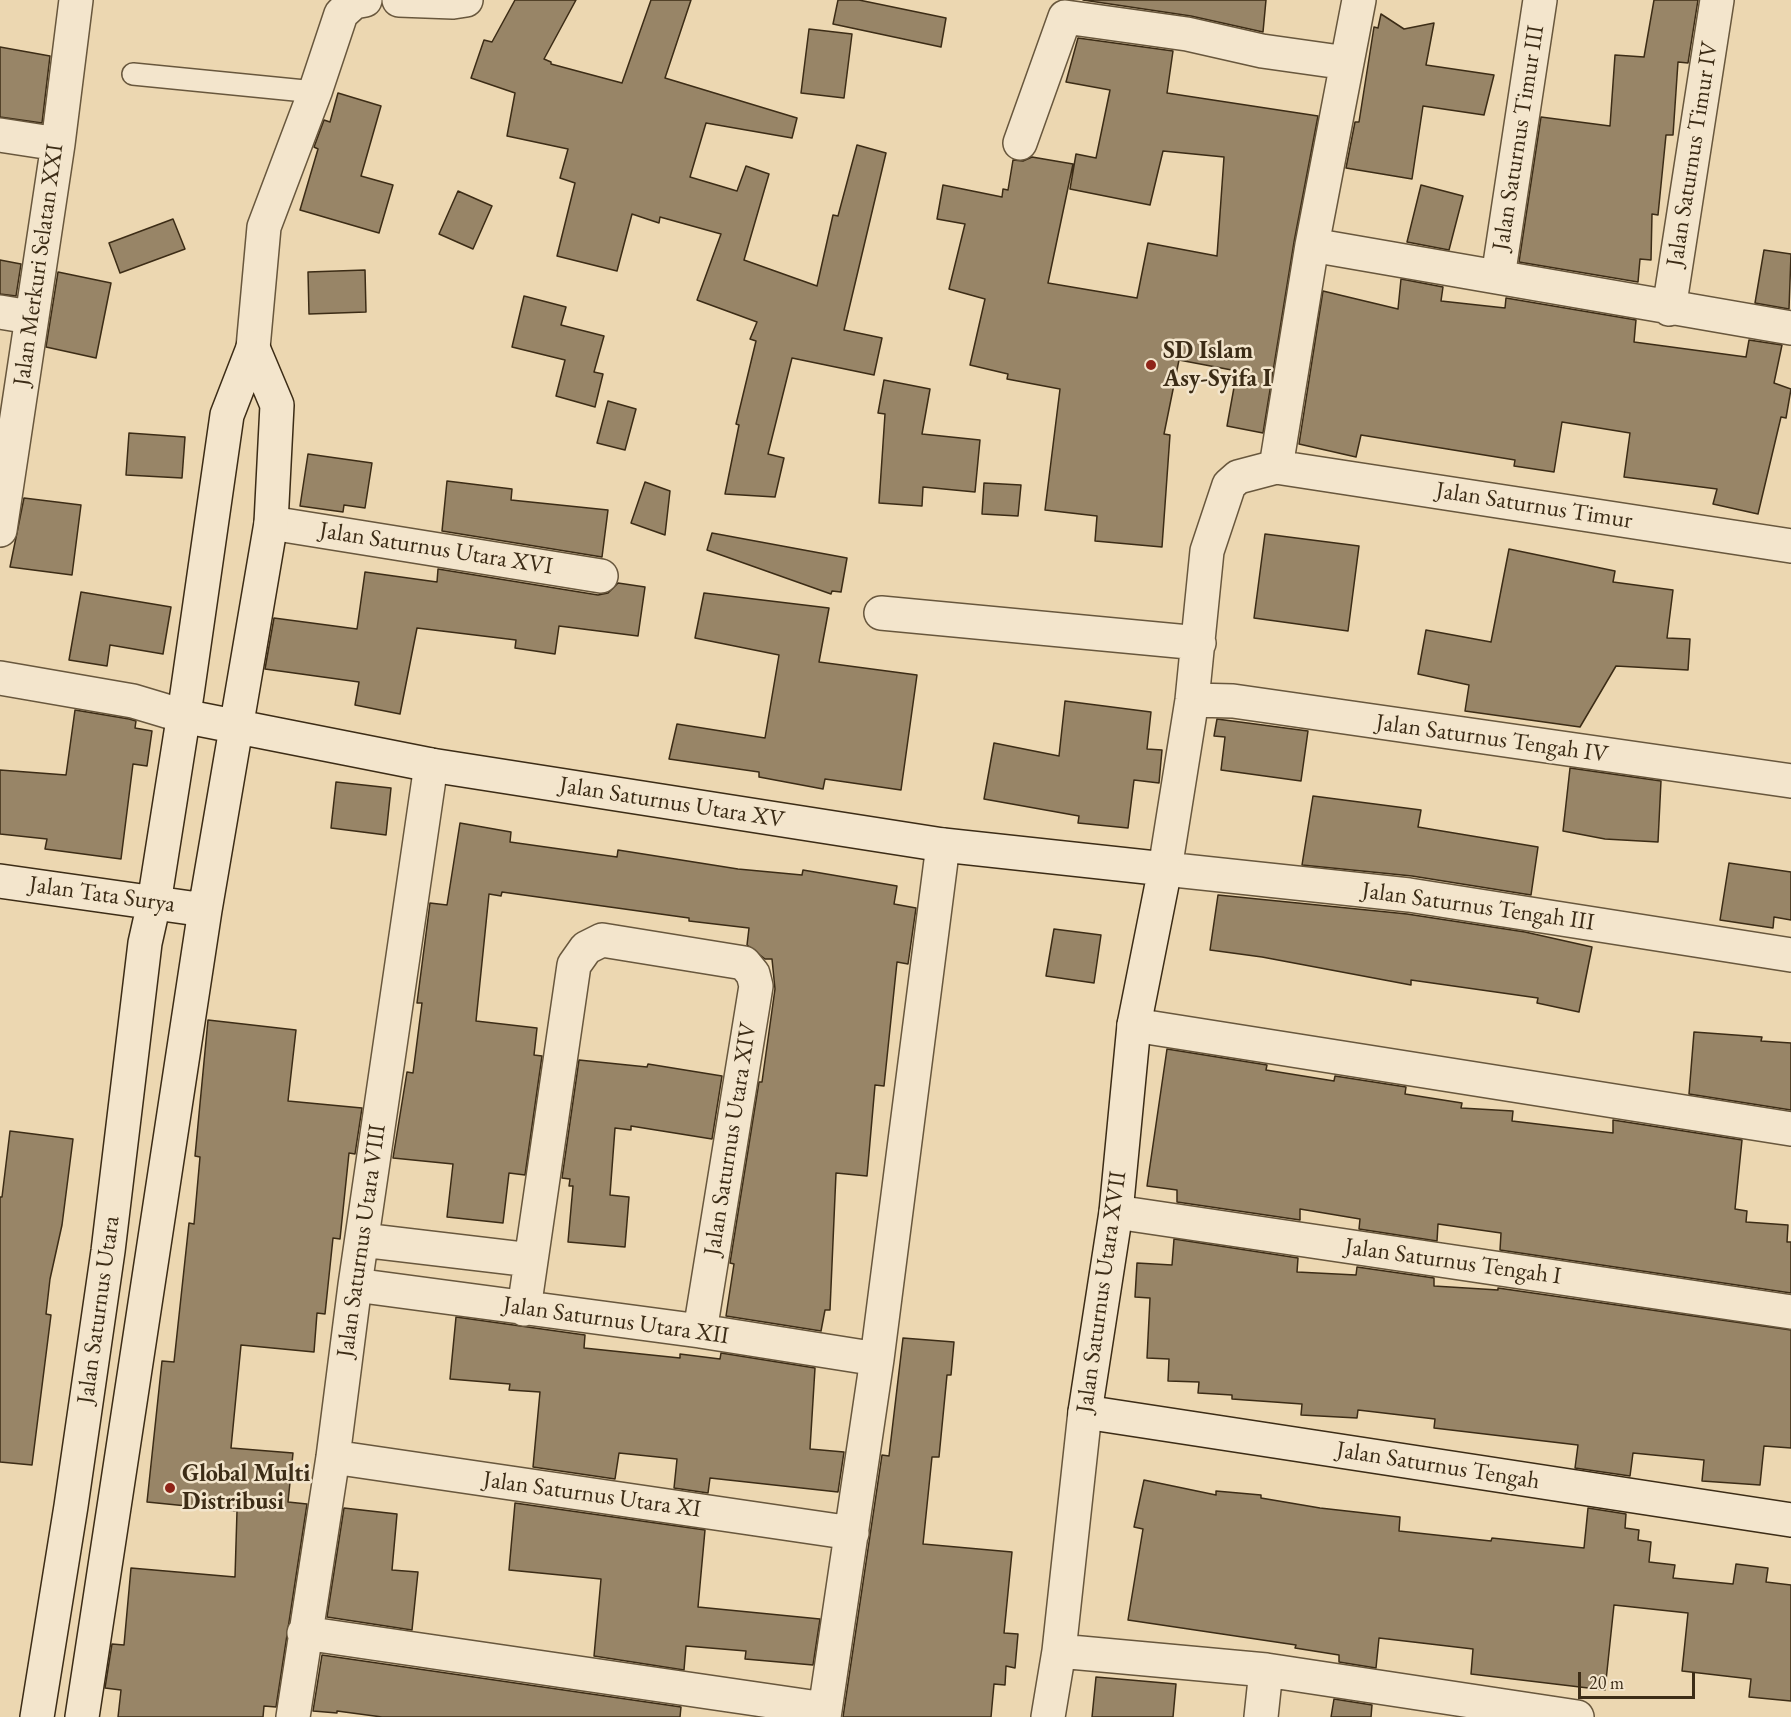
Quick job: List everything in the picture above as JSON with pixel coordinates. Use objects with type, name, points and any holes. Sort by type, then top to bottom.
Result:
[{"type":"street","name":"Jalan Merkuri Selatan XXI","points":[[0,530],[15,314],[58,144],[76,0]]},
{"type":"street","points":[[253,348],[264,227],[315,92],[341,14],[354,2],[365,0]]},
{"type":"street","points":[[399,0],[466,0]]},
{"type":"street","points":[[1276,467],[1312,245],[1359,0]]},
{"type":"street","name":"Jalan Saturnus Timur III","points":[[1498,277],[1540,0]]},
{"type":"street","name":"Jalan Saturnus Timur IV","points":[[1669,309],[1717,0]]},
{"type":"street","points":[[1020,143],[1065,17],[1187,34],[1262,51],[1347,63]]},
{"type":"street","points":[[0,135],[58,144]]},
{"type":"street","points":[[1312,245],[1669,309],[1791,328]]},
{"type":"street","name":"Jalan Saturnus Utara","points":[[82,1717],[205,910],[234,727],[271,523],[277,405],[253,348]]},
{"type":"street","name":"Jalan Saturnus Utara","points":[[36,1717],[96,1332],[145,943],[154,903],[227,415],[253,348]]},
{"type":"street","name":"Jalan Saturnus Timur","points":[[1276,467],[1791,546]]},
{"type":"street","name":"Jalan Saturnus Utara XVII","points":[[1048,1717],[1059,1651],[1085,1412],[1116,1212],[1134,1025],[1165,869],[1192,700],[1207,551],[1229,485],[1238,477],[1276,467]]},
{"type":"street","name":"Jalan Saturnus Utara XVI","points":[[271,523],[601,576]]},
{"type":"street","points":[[881,613],[1199,643]]},
{"type":"street","name":"Jalan Saturnus Utara XV","points":[[0,678],[133,701],[183,716],[234,727],[431,765],[943,844],[1165,869]]},
{"type":"street","name":"Jalan Saturnus Tengah IV","points":[[1192,700],[1233,701],[1791,782]]},
{"type":"street","name":"Jalan Saturnus Utara VIII","points":[[293,1717],[304,1633],[333,1457],[355,1285],[431,765]]},
{"type":"street","points":[[304,1633],[825,1713],[877,1359],[943,844]]},
{"type":"street","name":"Jalan Saturnus Tengah III","points":[[1165,869],[1409,895],[1791,955]]},
{"type":"street","name":"Jalan Tata Surya","points":[[0,881],[205,910]]},
{"type":"street","name":"Jalan Saturnus Utara XIV","points":[[531,1260],[574,965],[586,948],[602,940],[744,963],[753,974],[756,986],[700,1331]]},
{"type":"street","points":[[1134,1025],[1791,1129]]},
{"type":"street","name":"Jalan Saturnus Tengah I","points":[[1116,1212],[1791,1312]]},
{"type":"street","points":[[362,1240],[531,1260],[524,1309]]},
{"type":"street","name":"Jalan Saturnus Utara XII","points":[[355,1285],[700,1331],[877,1359]]},
{"type":"street","name":"Jalan Saturnus Tengah","points":[[1085,1412],[1791,1520]]},
{"type":"street","name":"Jalan Saturnus Utara XI","points":[[333,1457],[852,1533]]},
{"type":"street","points":[[1059,1651],[1266,1670],[1443,1706],[1577,1717]]},
{"type":"street","points":[[1261,1717],[1266,1670]]},
{"type":"lane","points":[[133,74],[315,92]]},
{"type":"building","points":[[515,0],[576,0],[544,59],[551,64],[622,83],[651,0],[691,0],[665,78],[797,118],[792,138],[706,123],[690,177],[737,191],[746,166],[769,174],[744,260],[817,286],[833,215],[838,216],[857,145],[886,153],[844,330],[882,338],[874,375],[792,358],[768,454],[784,458],[775,497],[725,494],[739,425],[736,424],[756,341],[750,339],[757,322],[697,300],[721,234],[660,217],[659,223],[632,214],[617,271],[557,256],[575,183],[560,178],[568,149],[507,136],[515,93],[471,78],[484,40],[492,42]]},
{"type":"building","points":[[838,0],[859,0],[946,18],[941,47],[833,24]]},
{"type":"building","points":[[1083,0],[1266,0],[1263,32],[1191,16]]},
{"type":"building","points":[[1654,0],[1698,0],[1688,63],[1678,62],[1673,135],[1666,135],[1658,215],[1652,214],[1651,260],[1640,259],[1638,282],[1519,262],[1541,117],[1610,126],[1615,55],[1644,57]]},
{"type":"building","points":[[1381,14],[1404,29],[1434,23],[1426,65],[1494,75],[1484,115],[1423,106],[1412,179],[1346,168],[1355,122],[1359,122],[1374,27],[1378,28]]},
{"type":"building","points":[[809,29],[852,34],[844,98],[801,93]]},
{"type":"building","points":[[1078,38],[1173,51],[1167,93],[1318,116],[1294,242],[1263,433],[1227,426],[1237,371],[1179,360],[1164,434],[1170,435],[1162,547],[1095,541],[1097,516],[1045,510],[1060,389],[1007,379],[1008,374],[970,365],[985,299],[949,289],[965,224],[937,219],[943,185],[1002,197],[1003,189],[1008,190],[1013,160],[1023,161],[1032,157],[1073,164],[1048,283],[1137,298],[1148,243],[1217,256],[1224,157],[1163,151],[1150,205],[1070,189],[1076,154],[1096,158],[1110,90],[1066,82]]},
{"type":"building","points":[[0,47],[50,56],[42,123],[0,117]]},
{"type":"building","points":[[338,93],[381,106],[361,176],[393,185],[379,233],[300,210],[318,149],[314,147],[324,120],[330,122]]},
{"type":"building","points":[[1421,185],[1463,196],[1449,250],[1407,242]]},
{"type":"building","points":[[458,191],[492,206],[473,249],[439,234]]},
{"type":"building","points":[[173,219],[185,249],[120,273],[109,243]]},
{"type":"building","points":[[1764,250],[1791,254],[1789,309],[1755,303]]},
{"type":"building","points":[[0,260],[21,264],[16,296],[0,294]]},
{"type":"building","points":[[365,270],[366,312],[309,314],[308,272]]},
{"type":"building","points":[[58,272],[111,283],[96,358],[46,347]]},
{"type":"building","points":[[1401,279],[1443,287],[1441,301],[1505,308],[1506,298],[1636,320],[1634,342],[1746,357],[1749,340],[1782,345],[1774,383],[1791,389],[1786,418],[1781,417],[1758,514],[1713,504],[1717,489],[1624,477],[1630,433],[1562,422],[1554,472],[1514,466],[1515,460],[1361,435],[1356,457],[1299,444],[1323,291],[1398,309]]},
{"type":"building","points":[[524,296],[566,307],[561,325],[604,336],[594,372],[603,374],[595,407],[556,396],[565,360],[512,347]]},
{"type":"building","points":[[884,380],[930,389],[922,434],[980,440],[975,492],[923,487],[922,506],[879,503],[885,414],[878,413]]},
{"type":"building","points":[[608,401],[636,409],[625,450],[597,443]]},
{"type":"building","points":[[129,433],[185,437],[182,478],[126,475]]},
{"type":"building","points":[[308,454],[372,463],[365,508],[344,505],[343,512],[300,506]]},
{"type":"building","points":[[447,481],[512,489],[511,500],[608,510],[602,557],[442,531]]},
{"type":"building","points":[[645,482],[670,491],[665,535],[631,523]]},
{"type":"building","points":[[984,483],[1021,485],[1018,516],[982,514]]},
{"type":"building","points":[[24,498],[81,505],[72,575],[10,567]]},
{"type":"building","points":[[712,533],[847,558],[841,592],[832,591],[831,594],[707,550]]},
{"type":"building","points":[[1265,534],[1359,546],[1348,631],[1254,618]]},
{"type":"building","points":[[1509,549],[1615,571],[1613,582],[1673,590],[1667,638],[1690,639],[1688,670],[1616,666],[1580,727],[1465,711],[1469,685],[1418,674],[1426,630],[1491,642]]},
{"type":"building","points":[[438,569],[598,595],[608,593],[618,583],[645,587],[638,636],[559,626],[555,654],[515,648],[516,640],[417,628],[400,714],[355,705],[359,682],[265,669],[274,618],[357,629],[365,572],[437,582]]},
{"type":"building","points":[[81,592],[171,607],[163,654],[110,645],[107,666],[69,660]]},
{"type":"building","points":[[704,593],[829,608],[819,662],[917,675],[901,790],[825,779],[823,789],[759,777],[759,772],[669,759],[677,724],[765,738],[779,655],[695,638]]},
{"type":"building","points":[[1065,701],[1151,712],[1147,749],[1162,750],[1159,783],[1134,780],[1128,828],[1078,823],[1079,816],[984,799],[994,743],[1059,756]]},
{"type":"building","points":[[75,710],[129,719],[136,721],[135,728],[152,731],[147,766],[133,764],[121,859],[45,849],[47,839],[0,834],[0,770],[66,775]]},
{"type":"building","points":[[1217,719],[1308,731],[1301,781],[1221,770],[1225,737],[1214,736]]},
{"type":"building","points":[[1570,768],[1661,781],[1658,842],[1605,839],[1563,831]]},
{"type":"building","points":[[336,782],[391,788],[386,835],[331,828]]},
{"type":"building","points":[[1313,796],[1421,810],[1418,827],[1538,847],[1531,895],[1412,876],[1302,865]]},
{"type":"building","points":[[460,823],[511,832],[510,842],[617,857],[618,850],[738,869],[802,875],[803,870],[897,886],[894,904],[916,908],[908,964],[897,962],[884,1086],[875,1085],[867,1176],[836,1173],[830,1310],[825,1310],[821,1331],[726,1316],[734,1264],[730,1263],[759,1082],[762,1082],[775,989],[772,959],[765,959],[747,945],[749,928],[502,892],[501,896],[489,894],[476,1021],[537,1028],[534,1055],[542,1056],[525,1175],[509,1173],[503,1223],[447,1217],[453,1164],[393,1158],[407,1072],[413,1073],[422,1003],[417,1003],[430,903],[447,905]]},
{"type":"building","points":[[1729,863],[1791,872],[1791,920],[1774,917],[1773,928],[1720,920]]},
{"type":"building","points":[[1218,895],[1407,914],[1525,932],[1592,947],[1579,1012],[1537,1003],[1538,998],[1411,980],[1411,985],[1262,957],[1210,950]]},
{"type":"building","points":[[1054,929],[1101,935],[1094,983],[1046,976]]},
{"type":"building","points":[[208,1020],[296,1030],[288,1101],[362,1108],[355,1154],[349,1153],[340,1239],[333,1238],[325,1314],[317,1313],[314,1352],[241,1345],[231,1448],[293,1453],[288,1502],[307,1504],[276,1707],[264,1706],[263,1717],[118,1717],[121,1690],[105,1688],[112,1644],[124,1645],[131,1568],[235,1577],[237,1511],[147,1502],[162,1361],[174,1362],[189,1223],[194,1224],[200,1157],[195,1156]]},
{"type":"building","points":[[1694,1032],[1762,1037],[1761,1041],[1791,1043],[1791,1110],[1689,1094]]},
{"type":"building","points":[[1167,1049],[1267,1065],[1266,1070],[1334,1081],[1335,1076],[1406,1087],[1405,1094],[1462,1103],[1461,1108],[1513,1111],[1512,1121],[1613,1133],[1613,1120],[1742,1140],[1735,1209],[1747,1211],[1746,1222],[1788,1225],[1787,1242],[1791,1242],[1791,1293],[1500,1250],[1501,1233],[1438,1224],[1437,1241],[1359,1229],[1360,1219],[1300,1209],[1300,1220],[1177,1202],[1177,1190],[1147,1186]]},
{"type":"building","points":[[579,1060],[647,1067],[648,1064],[722,1076],[712,1139],[631,1126],[631,1130],[615,1128],[610,1195],[629,1197],[625,1247],[568,1242],[573,1186],[569,1186],[570,1179],[562,1178]]},
{"type":"building","points":[[10,1131],[73,1139],[62,1225],[50,1279],[46,1314],[51,1315],[32,1465],[0,1462],[0,1197],[2,1197]]},
{"type":"building","points":[[1174,1239],[1298,1258],[1297,1272],[1356,1275],[1357,1267],[1434,1278],[1434,1286],[1498,1290],[1498,1288],[1791,1330],[1791,1448],[1764,1446],[1760,1485],[1702,1481],[1704,1460],[1633,1453],[1630,1476],[1575,1468],[1578,1445],[1434,1428],[1435,1419],[1358,1410],[1357,1418],[1301,1415],[1302,1404],[1232,1399],[1232,1395],[1198,1393],[1199,1382],[1168,1381],[1169,1359],[1147,1358],[1150,1298],[1135,1297],[1137,1263],[1172,1265]]},
{"type":"building","points":[[456,1317],[585,1335],[584,1348],[680,1358],[680,1354],[720,1359],[721,1353],[815,1368],[810,1449],[844,1452],[838,1492],[710,1478],[708,1493],[674,1488],[677,1459],[619,1453],[615,1479],[533,1467],[540,1392],[509,1390],[510,1384],[450,1379]]},
{"type":"building","points":[[903,1338],[954,1342],[951,1375],[947,1375],[939,1457],[932,1457],[923,1544],[1012,1552],[1004,1633],[1018,1634],[1015,1668],[1006,1666],[1005,1685],[994,1684],[991,1717],[843,1717],[882,1455],[889,1456]]},
{"type":"building","points":[[1144,1480],[1216,1495],[1216,1491],[1261,1495],[1261,1498],[1320,1508],[1400,1517],[1399,1531],[1584,1548],[1588,1508],[1626,1514],[1625,1528],[1639,1530],[1638,1540],[1651,1542],[1649,1562],[1675,1565],[1673,1578],[1733,1584],[1736,1564],[1768,1568],[1766,1582],[1791,1585],[1791,1701],[1749,1697],[1751,1679],[1682,1671],[1688,1613],[1614,1605],[1605,1690],[1471,1674],[1473,1649],[1379,1638],[1376,1668],[1339,1662],[1339,1655],[1295,1648],[1296,1645],[1128,1620],[1143,1529],[1134,1527]]},
{"type":"building","points":[[515,1503],[705,1530],[698,1607],[820,1619],[813,1665],[745,1659],[746,1651],[686,1646],[684,1670],[594,1656],[601,1579],[509,1570]]},
{"type":"building","points":[[344,1508],[397,1514],[392,1570],[418,1572],[412,1630],[327,1617]]},
{"type":"building","points":[[322,1655],[681,1707],[680,1717],[382,1717],[337,1711],[337,1713],[313,1711]]},
{"type":"building","points":[[1096,1677],[1176,1684],[1173,1717],[1092,1717]]},
{"type":"building","points":[[1334,1699],[1372,1705],[1371,1717],[1331,1717]]},
{"type":"place","name":"SD Islam Asy-Syifa I","points":[[1151,365]]},
{"type":"place","name":"Global Multi Distribusi","points":[[170,1488]]}]
